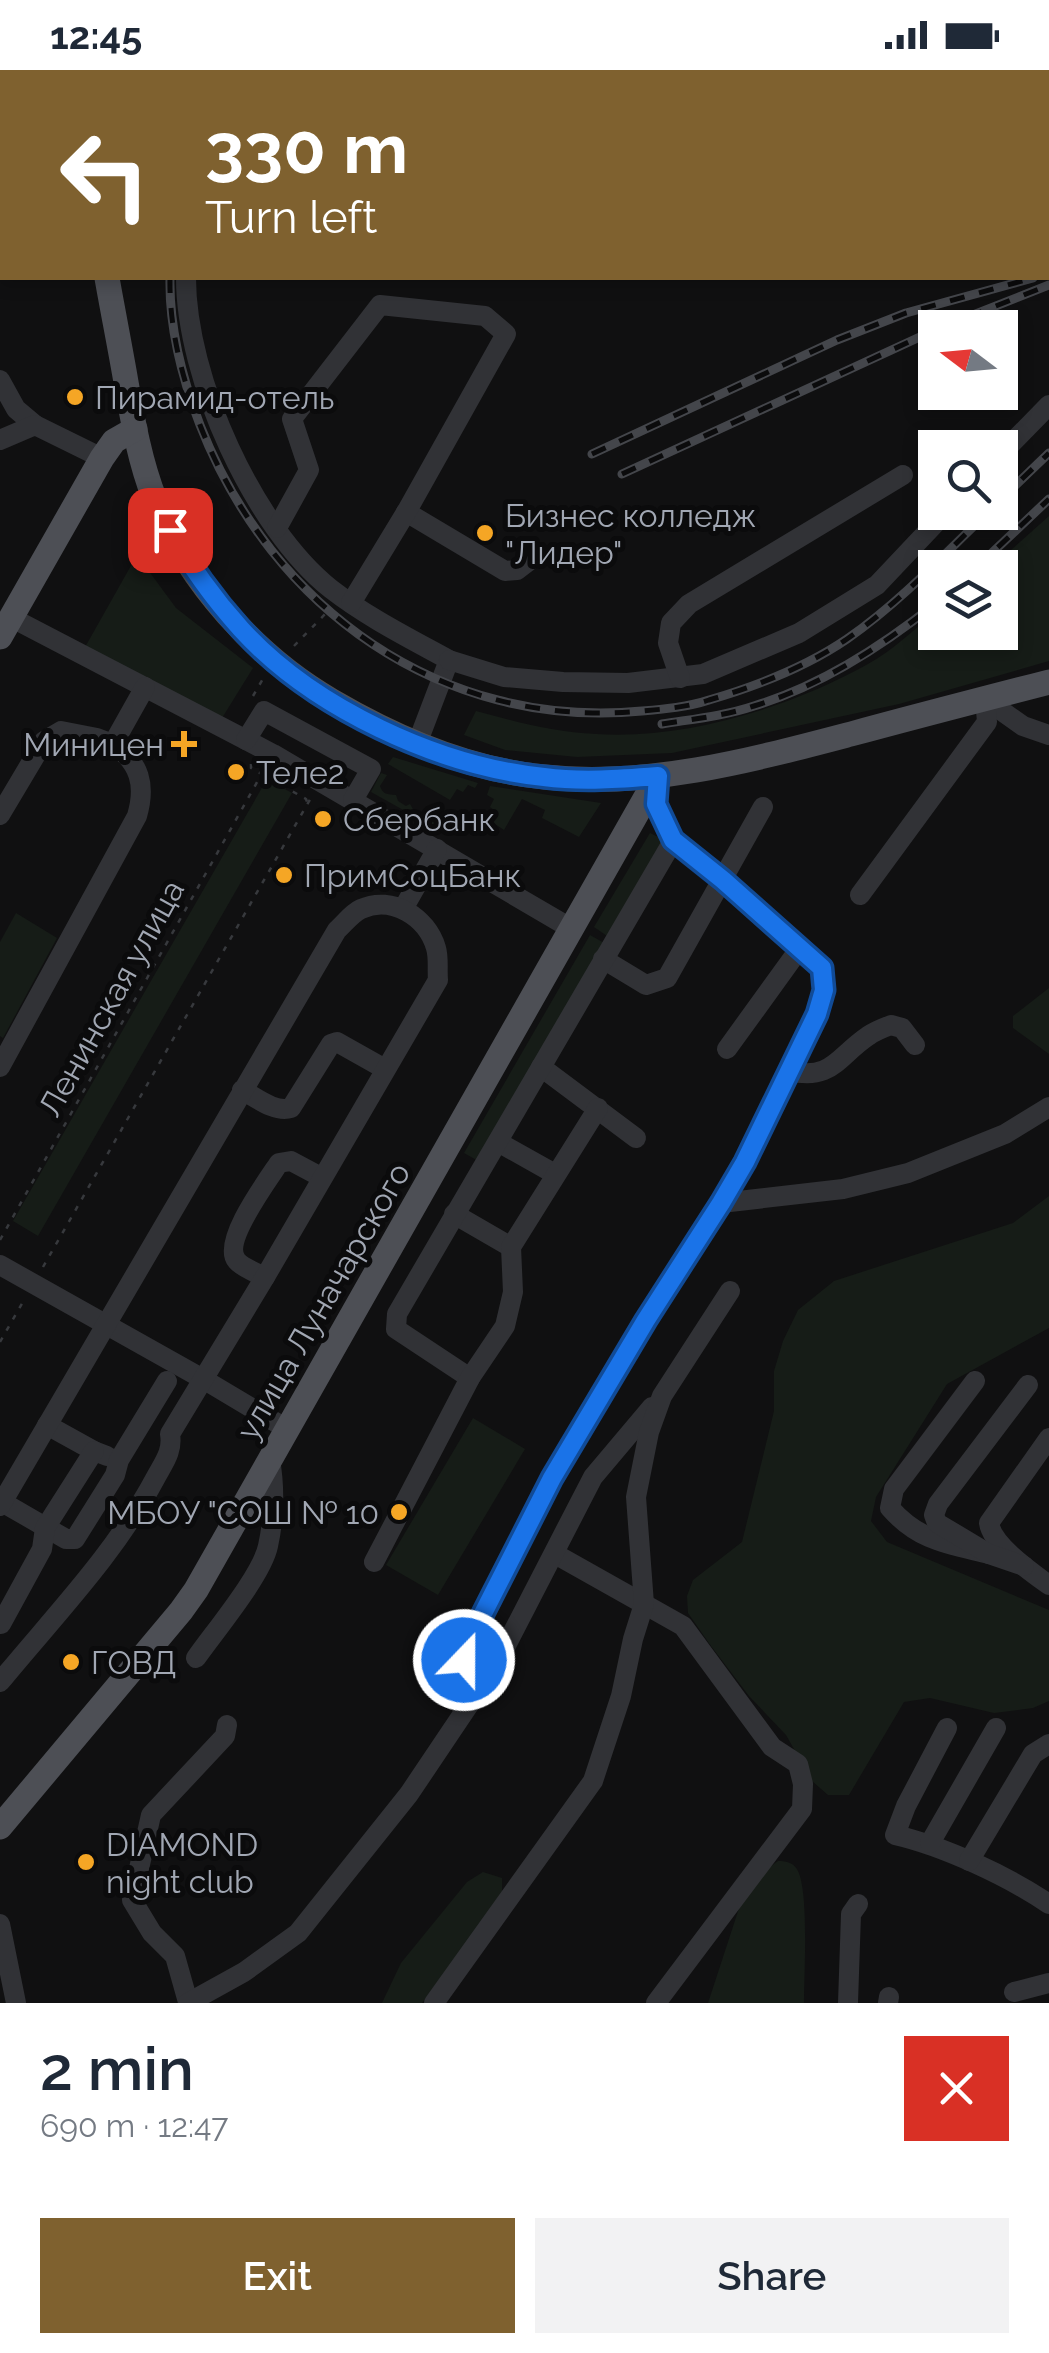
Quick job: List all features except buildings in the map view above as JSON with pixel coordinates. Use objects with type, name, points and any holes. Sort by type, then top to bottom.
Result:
[{"type":"main road","points":[[106,280],[135,429],[154,498],[189,563],[243,632],[279,664],[316,692],[417,744],[480,765],[544,778],[658,776],[779,753],[1049,682]]},
{"type":"main road","points":[[6,627],[102,458],[114,442],[135,429]]},
{"type":"main road","name":"улица Луначарского","points":[[0,1827],[196,1590],[658,776]]},
{"type":"street","points":[[186,280],[194,342],[206,391],[246,481],[277,528],[304,563],[351,604],[449,660],[504,677],[562,682],[628,684],[703,674],[799,632],[877,585],[929,530]]},
{"type":"street","points":[[277,528],[309,470],[292,419],[380,305],[485,316],[506,334],[351,604]]},
{"type":"street","points":[[0,380],[16,409],[35,425],[102,458]]},
{"type":"street","points":[[1018,437],[1049,405]]},
{"type":"street","points":[[0,440],[35,425]]},
{"type":"street","points":[[680,678],[668,643],[671,624],[688,604],[903,474]]},
{"type":"street","points":[[406,512],[505,571],[518,570],[534,557]]},
{"type":"street","points":[[6,627],[145,687],[246,740],[572,930]]},
{"type":"street","points":[[417,744],[449,660]]},
{"type":"street","points":[[113,744],[145,687]]},
{"type":"street","points":[[985,699],[1024,726],[1049,735]]},
{"type":"street","points":[[860,896],[986,722],[985,699]]},
{"type":"street","points":[[246,740],[264,711],[370,769],[353,800]]},
{"type":"street","points":[[0,815],[44,741],[61,731],[113,744],[130,756],[140,781],[142,798],[137,816],[0,1067]]},
{"type":"street","points":[[480,1689],[465,1671],[468,1643],[552,1478],[745,1162],[817,1014],[824,990],[822,968],[673,840],[656,804],[658,776]]},
{"type":"street","points":[[603,960],[646,985],[667,978],[763,807]]},
{"type":"street","points":[[470,1378],[396,1329],[397,1314],[673,840]]},
{"type":"street","points":[[403,909],[437,849]]},
{"type":"street","points":[[0,1682],[89,1579],[139,1509],[172,1446],[170,1434],[438,980],[437,950],[432,938],[421,922],[403,909],[381,904],[359,910],[337,930],[1,1504],[66,1540],[75,1539],[167,1382]]},
{"type":"street","points":[[727,1049],[800,948]]},
{"type":"street","points":[[789,1071],[805,1075],[828,1070],[870,1034],[890,1025],[902,1028],[915,1045]]},
{"type":"street","points":[[242,1090],[276,1108],[291,1108],[331,1044],[337,1042],[385,1069]]},
{"type":"street","points":[[541,1067],[636,1138]]},
{"type":"street","points":[[721,1203],[843,1189],[908,1174],[1005,1134],[1049,1107]]},
{"type":"street","points":[[374,1562],[470,1378],[505,1326],[513,1292],[511,1247],[598,1108]]},
{"type":"street","points":[[498,1142],[556,1174]]},
{"type":"street","points":[[265,1277],[238,1263],[232,1251],[235,1235],[279,1164],[291,1161],[322,1177]]},
{"type":"street","points":[[454,1214],[511,1247]]},
{"type":"street","points":[[0,1264],[287,1430]]},
{"type":"street","points":[[226,1725],[225,1736],[151,1815],[132,1900],[152,1934],[175,1956],[188,2003],[244,1972],[298,1933],[424,1774],[497,1663],[593,1477],[662,1396],[730,1291]]},
{"type":"street","points":[[975,1381],[894,1488],[890,1508],[902,1522],[930,1540],[1024,1566]]},
{"type":"street","points":[[989,1554],[937,1523],[934,1515],[938,1504],[1028,1385]]},
{"type":"street","points":[[434,2003],[593,1781],[621,1696],[632,1638],[644,1604],[636,1497],[648,1432],[662,1396]]},
{"type":"street","points":[[47,1424],[94,1452],[119,1460]]},
{"type":"street","points":[[1049,1438],[989,1523],[990,1531],[1049,1585]]},
{"type":"street","points":[[1,1624],[42,1549],[44,1528],[94,1452]]},
{"type":"street","points":[[196,1658],[254,1576],[268,1548],[274,1481],[270,1460]]},
{"type":"street","points":[[555,1554],[683,1626],[772,1747],[798,1764],[803,1784],[802,1809],[656,2003]]},
{"type":"street","points":[[948,1728],[906,1806],[895,1835],[930,1844],[969,1861],[1049,1904]]},
{"type":"street","points":[[930,1844],[996,1728]]},
{"type":"street","points":[[969,1861],[1033,1754],[1049,1744]]},
{"type":"street","points":[[848,2003],[851,1914],[858,1904]]},
{"type":"street","points":[[0,1924],[16,2003]]},
{"type":"street","points":[[1014,1992],[1049,1983]]},
{"type":"path","points":[[58,1241],[308,804],[306,799],[250,768],[251,762]]},
{"type":"path","name":"Ленинская улица","points":[[0,1240],[260,777]]},
{"type":"path","points":[[0,1342],[26,1297]]},
{"type":"shaded area","points":[[1049,516],[1049,661],[899,704],[672,753],[577,757],[505,750],[464,735],[476,711],[551,729],[596,734],[665,732],[701,726],[772,707],[838,680],[886,653],[918,627],[918,650],[1018,650],[1018,550],[1011,550]]},
{"type":"shaded area","points":[[137,555],[176,608],[253,668],[222,718],[84,649]]},
{"type":"shaded area","points":[[393,757],[478,783],[475,788],[468,785],[463,792],[457,789],[450,800],[388,764]]},
{"type":"shaded area","points":[[381,773],[387,775],[380,786],[382,791],[396,795],[398,801],[410,804],[414,811],[428,815],[435,804],[445,810],[440,819],[446,823],[441,831],[371,792]]},
{"type":"shaded area","points":[[267,779],[292,793],[38,1236],[13,1221]]},
{"type":"shaded area","points":[[490,786],[601,803],[579,837],[542,818],[545,810],[522,799],[504,830],[489,820],[494,810],[490,807],[494,799],[487,795]]},
{"type":"shaded area","points":[[650,833],[660,838],[662,846],[610,938],[594,927]]},
{"type":"shaded area","points":[[16,913],[57,938],[3,1038],[0,942]]},
{"type":"shaded area","points":[[590,935],[606,944],[480,1162],[464,1153]]},
{"type":"shaded area","points":[[1049,988],[1049,1054],[1013,1028],[1013,1016]]},
{"type":"shaded area","points":[[1049,1196],[1049,1328],[947,1384],[876,1497],[871,1521],[887,1542],[1049,1610],[1049,1701],[1033,1708],[994,1713],[930,1698],[904,1702],[849,1795],[828,1795],[812,1781],[786,1735],[749,1696],[711,1646],[688,1613],[687,1596],[693,1580],[742,1542],[774,1411],[774,1371],[798,1310],[834,1281],[1013,1223]]},
{"type":"shaded area","points":[[473,1418],[525,1449],[438,1595],[386,1565]]},
{"type":"shaded area","points":[[778,1861],[794,1866],[801,1882],[805,1915],[804,2003],[708,2003],[743,1896],[756,1877]]},
{"type":"shaded area","points":[[483,1872],[502,1878],[502,1895],[422,2003],[382,2003],[401,1963],[467,1882]]},
{"type":"railway","points":[[170,280],[178,353],[200,425],[231,491],[271,550],[318,601],[373,644],[433,677],[498,700],[568,712],[642,711],[727,695],[798,667],[847,639],[885,610],[969,530]]},
{"type":"railway","points":[[592,454],[837,340],[906,313],[1026,280]]},
{"type":"railway","points":[[986,310],[1049,285]]},
{"type":"railway","points":[[622,474],[918,338]]},
{"type":"railway","points":[[1018,483],[1049,453]]},
{"type":"railway","points":[[995,550],[1049,499]]},
{"type":"railway","points":[[662,724],[743,709],[803,688],[871,650],[918,617]]},
{"type":"place","name":"Пирамид-отель","points":[[75,397]]},
{"type":"place","name":"Бизнес колледж \"Лидер\"","points":[[485,533]]},
{"type":"place","name":"Миницен","points":[[184,744]]},
{"type":"place","name":"Теле2","points":[[236,772]]},
{"type":"place","name":"Сбербанк","points":[[323,819]]},
{"type":"place","name":"ПримСоцБанк","points":[[284,875]]},
{"type":"place","name":"МБОУ \"СОШ № 10","points":[[399,1512]]},
{"type":"place","name":"ГОВД","points":[[71,1662]]},
{"type":"place","name":"DIAMOND night club","points":[[86,1862]]},
{"type":"route","points":[[170,530],[189,563],[243,632],[316,692],[387,731],[448,756],[544,778],[658,776],[656,804],[673,840],[822,968],[824,990],[817,1014],[745,1162],[552,1478],[468,1643],[464,1660]]}]
